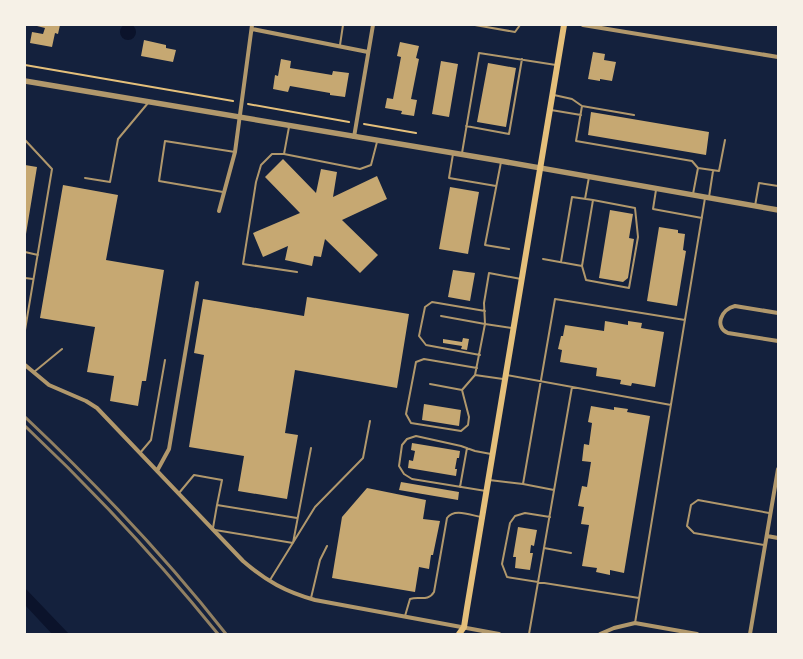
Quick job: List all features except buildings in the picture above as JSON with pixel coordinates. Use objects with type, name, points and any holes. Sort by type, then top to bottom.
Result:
[{"type":"main road","points":[[466,634],[464,627],[564,25]]},
{"type":"main road","points":[[459,634],[464,627]]},
{"type":"street","points":[[354,137],[373,25]]},
{"type":"street","points":[[583,25],[778,57]]},
{"type":"street","points":[[219,212],[234,152],[252,27],[339,47],[368,52]]},
{"type":"street","points":[[25,81],[501,161],[778,210]]},
{"type":"street","points":[[157,471],[169,449],[197,283]]},
{"type":"street","points":[[778,313],[735,306],[729,307],[724,312],[721,323],[722,328],[728,333],[778,341]]},
{"type":"street","points":[[25,365],[48,385],[86,400],[97,408],[258,575],[296,595],[311,599],[498,634]]},
{"type":"street","points":[[750,634],[778,469]]},
{"type":"street","points":[[767,536],[778,538]]},
{"type":"street","points":[[600,634],[614,628],[635,623],[697,634]]},
{"type":"lane","points":[[339,47],[343,25]]},
{"type":"lane","points":[[475,25],[515,32],[520,25]]},
{"type":"lane","points":[[462,155],[479,53],[557,65]]},
{"type":"lane","points":[[466,126],[509,134],[522,60]]},
{"type":"lane","points":[[552,95],[572,99],[582,106],[634,115]]},
{"type":"lane","points":[[85,178],[110,182],[118,139],[149,102]]},
{"type":"lane","points":[[582,106],[576,141],[692,161],[698,168],[720,172],[725,140]]},
{"type":"lane","points":[[550,110],[581,115]]},
{"type":"lane","points":[[284,154],[289,126]]},
{"type":"lane","points":[[25,140],[52,169],[25,330]]},
{"type":"lane","points":[[223,192],[159,181],[165,141],[234,152]]},
{"type":"lane","points":[[297,272],[243,264],[256,182],[261,165],[272,154],[284,154],[360,169],[372,165],[377,141]]},
{"type":"lane","points":[[453,153],[449,178],[496,186]]},
{"type":"lane","points":[[501,161],[485,245],[509,249]]},
{"type":"lane","points":[[693,195],[698,168]]},
{"type":"lane","points":[[635,623],[702,218],[713,170]]},
{"type":"lane","points":[[585,199],[589,177]]},
{"type":"lane","points":[[754,206],[759,183],[778,186]]},
{"type":"lane","points":[[656,189],[653,209],[702,218]]},
{"type":"lane","points":[[561,262],[572,197],[593,200],[635,208],[638,237],[629,288],[586,280],[582,266],[593,200]]},
{"type":"lane","points":[[25,252],[38,255]]},
{"type":"lane","points":[[543,259],[582,266]]},
{"type":"lane","points":[[462,390],[475,375],[480,355],[485,324],[484,303],[489,273],[522,279]]},
{"type":"lane","points":[[25,278],[33,280]]},
{"type":"lane","points":[[523,484],[555,299],[685,320]]},
{"type":"lane","points":[[480,355],[426,345],[419,336],[425,307],[432,302],[485,311]]},
{"type":"lane","points":[[441,316],[513,328]]},
{"type":"lane","points":[[33,373],[62,348]]},
{"type":"lane","points":[[462,390],[469,417],[468,425],[462,431],[411,423],[406,414],[416,362],[424,358],[477,368]]},
{"type":"lane","points":[[140,453],[151,440],[165,360]]},
{"type":"lane","points":[[475,375],[540,381],[671,405]]},
{"type":"lane","points":[[430,384],[462,390]]},
{"type":"lane","points":[[529,634],[572,387]]},
{"type":"lane","points":[[269,581],[315,507],[363,458],[370,421]]},
{"type":"lane","points":[[486,491],[412,479],[404,474],[399,466],[402,445],[407,439],[416,436],[492,454]]},
{"type":"lane","points":[[293,543],[311,448]]},
{"type":"lane","points":[[460,487],[467,448]]},
{"type":"lane","points":[[179,493],[194,475],[222,480],[213,530],[293,543]]},
{"type":"lane","points":[[488,479],[554,490]]},
{"type":"lane","points":[[765,545],[694,533],[687,526],[691,505],[698,500],[770,514]]},
{"type":"lane","points":[[217,505],[298,518]]},
{"type":"lane","points":[[405,616],[410,599],[414,597],[428,598],[431,597],[434,592],[447,518],[456,513],[482,517]]},
{"type":"lane","points":[[550,517],[525,513],[515,516],[510,523],[502,564],[507,577],[639,598]]},
{"type":"lane","points":[[311,599],[320,560],[327,546]]},
{"type":"lane","points":[[544,548],[571,553]]},
{"type":"path","points":[[25,65],[233,101]]},
{"type":"path","points":[[246,104],[349,122]]},
{"type":"path","points":[[364,124],[416,133]]},
{"type":"water","points":[[128,24],[135,29],[136,32],[131,39],[128,40],[121,35],[120,32],[125,25]]},
{"type":"water","points":[[25,588],[69,634],[52,634],[25,605]]},
{"type":"railway","points":[[25,417],[130,522],[155,549],[226,634]]},
{"type":"railway","points":[[25,426],[125,527],[172,579],[218,634]]}]
